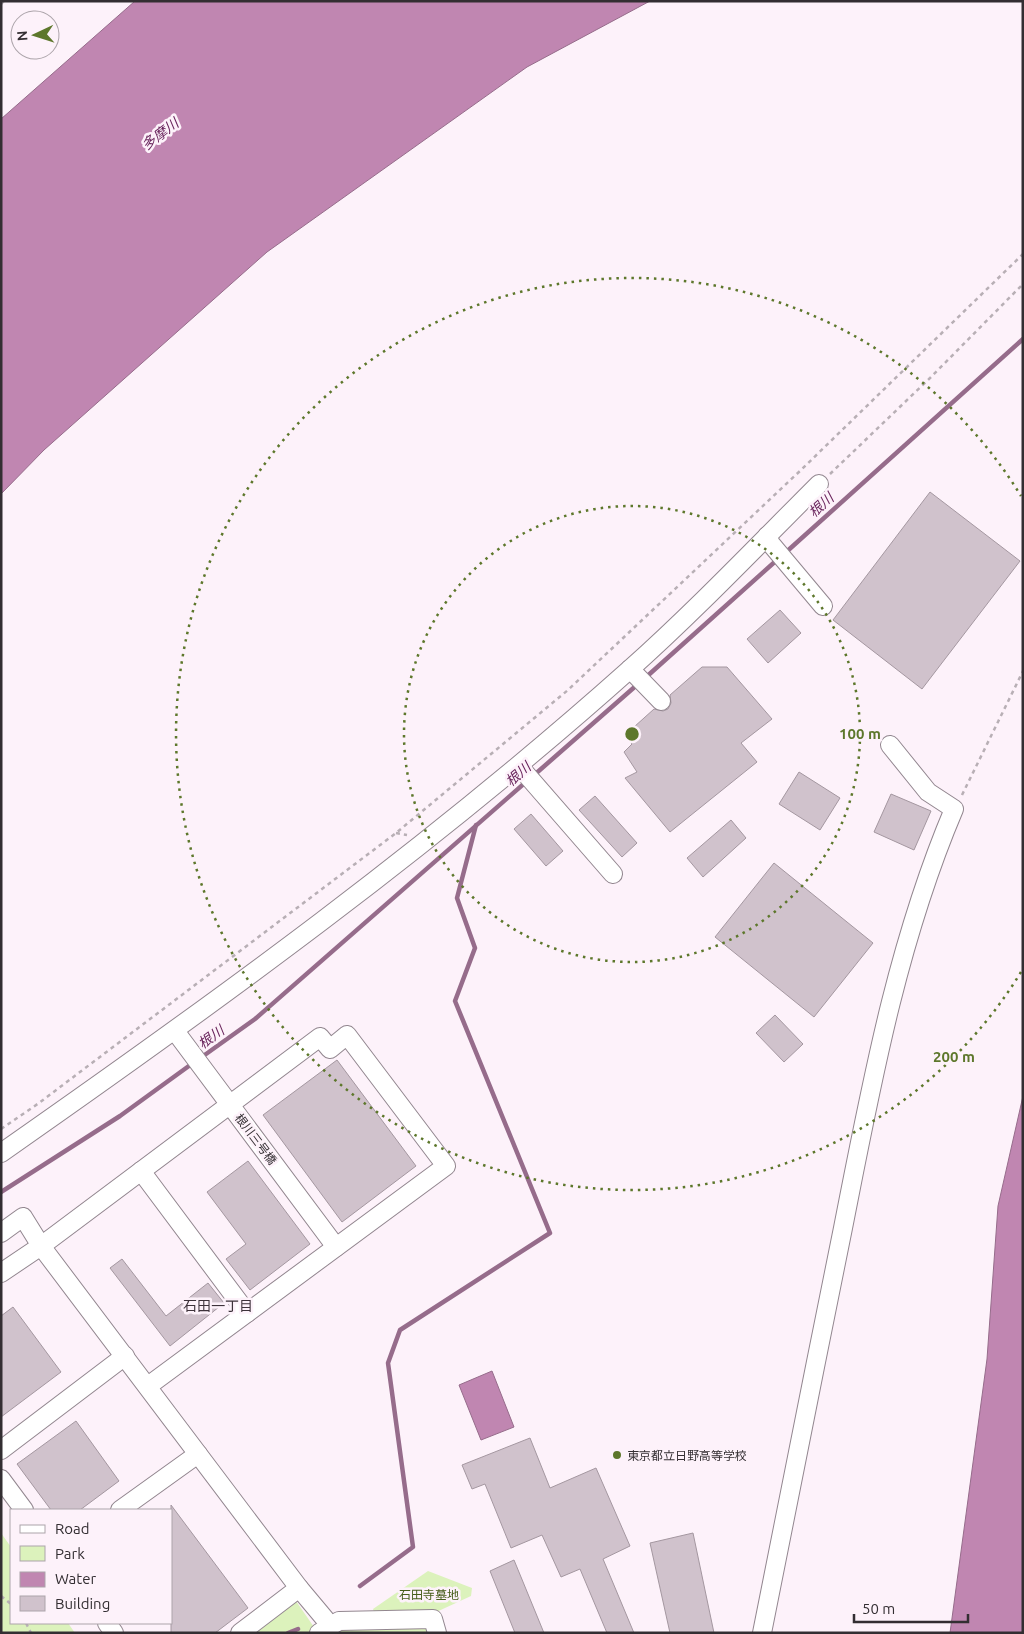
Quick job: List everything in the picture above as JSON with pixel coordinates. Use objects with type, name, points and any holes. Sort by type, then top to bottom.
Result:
[{"type":"street","points":[[1,1153],[175,1031],[522,770],[633,671],[772,542],[819,484]]},
{"type":"street","points":[[772,542],[823,606]]},
{"type":"street","points":[[633,671],[657,696]]},
{"type":"street","points":[[762,1633],[885,1026],[917,909],[937,850],[954,809],[928,792],[890,745]]},
{"type":"street","points":[[522,770],[613,874]]},
{"type":"street","name":"根川三号橋","points":[[175,1031],[336,1247]]},
{"type":"street","points":[[1,1273],[41,1246],[320,1037],[330,1049],[348,1035],[446,1166],[148,1386]]},
{"type":"street","points":[[141,1172],[247,1313]]},
{"type":"street","points":[[1,1233],[23,1217],[41,1246],[299,1588],[324,1629],[338,1621],[433,1620],[437,1633]]},
{"type":"street","points":[[1,1450],[125,1356]]},
{"type":"street","points":[[121,1509],[198,1454]]},
{"type":"street","points":[[1,1479],[23,1509]]},
{"type":"street","points":[[240,1633],[299,1588]]},
{"type":"path","points":[[1,1129],[39,1104],[396,833],[568,690],[822,450],[1023,254]]},
{"type":"path","points":[[819,484],[930,378],[1023,284]]},
{"type":"path","points":[[954,809],[1023,671]]},
{"type":"green space","points":[[1,1533],[10,1546],[10,1624],[69,1624],[75,1633],[1,1633]]},
{"type":"green space","name":"石田寺墓地","points":[[428,1571],[472,1588],[471,1596],[432,1614],[375,1615],[373,1609]]},
{"type":"green space","points":[[296,1601],[316,1630],[311,1633],[256,1633]]},
{"type":"green space","points":[[425,1628],[431,1633],[339,1633],[343,1629]]},
{"type":"water","name":"多摩川","points":[[135,1],[650,1],[527,67],[267,252],[44,450],[1,494],[1,119]]},
{"type":"water","points":[[1023,1096],[1023,1633],[950,1633],[987,1359],[998,1206]]},
{"type":"water","points":[[492,1371],[514,1427],[481,1440],[459,1385]]},
{"type":"building","points":[[930,492],[1020,561],[922,689],[833,620]]},
{"type":"building","points":[[780,610],[801,633],[768,663],[747,639]]},
{"type":"building","points":[[702,667],[727,667],[772,719],[741,743],[757,762],[670,832],[625,778],[637,772],[624,752],[632,744],[624,736],[654,709],[663,711],[668,709],[671,703],[670,695]]},
{"type":"building","points":[[799,772],[840,798],[820,830],[779,804]]},
{"type":"building","points":[[891,794],[931,811],[914,850],[874,832]]},
{"type":"building","points":[[595,796],[637,843],[622,857],[579,810]]},
{"type":"building","points":[[531,814],[563,851],[546,866],[514,829]]},
{"type":"building","points":[[731,820],[746,838],[703,877],[687,858]]},
{"type":"building","points":[[774,863],[873,943],[814,1017],[715,937]]},
{"type":"building","points":[[775,1015],[803,1044],[784,1062],[756,1033]]},
{"type":"building","points":[[337,1060],[416,1166],[342,1222],[263,1115]]},
{"type":"building","points":[[248,1161],[310,1244],[250,1290],[226,1259],[246,1244],[207,1192]]},
{"type":"building","points":[[122,1259],[166,1316],[208,1283],[224,1303],[170,1346],[110,1268]]},
{"type":"building","points":[[13,1307],[61,1372],[1,1417],[1,1316]]},
{"type":"building","points":[[76,1421],[119,1481],[81,1509],[50,1509],[17,1464]]},
{"type":"building","points":[[530,1438],[550,1488],[596,1468],[630,1546],[603,1559],[634,1633],[607,1633],[580,1569],[561,1577],[542,1535],[511,1548],[485,1484],[472,1489],[462,1465]]},
{"type":"building","points":[[171,1505],[248,1608],[215,1633],[171,1633]]},
{"type":"building","points":[[693,1533],[714,1633],[670,1633],[650,1543]]},
{"type":"building","points":[[514,1560],[544,1633],[515,1633],[490,1571]]},
{"type":"waterway","name":"根川","points":[[784,554],[1023,339]]},
{"type":"waterway","name":"根川","points":[[644,679],[778,559]]},
{"type":"waterway","name":"根川","points":[[533,776],[638,684]]},
{"type":"waterway","name":"根川","points":[[199,1059],[255,1019],[527,781]]},
{"type":"waterway","points":[[360,1586],[413,1547],[388,1363],[400,1330],[550,1233],[455,1001],[475,948],[457,898],[476,825]]},
{"type":"waterway","name":"根川","points":[[1,1192],[120,1116],[193,1063]]},
{"type":"waterway","points":[[288,1633],[298,1629]]},
{"type":"place","name":"東京都立日野高等学校","points":[[617,1455]]},
{"type":"district","name":"石田一丁目","points":[[218,1306]]}]
